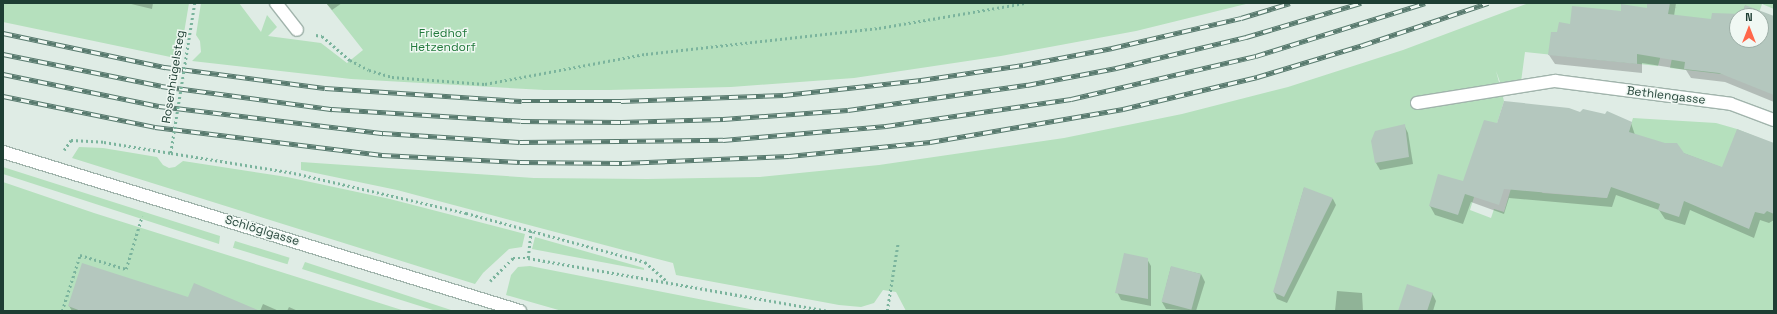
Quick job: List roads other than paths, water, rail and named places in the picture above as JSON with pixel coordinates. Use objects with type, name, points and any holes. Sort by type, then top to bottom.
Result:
[{"type":"street","points":[[276,3],[297,30]]},
{"type":"street","name":"Bethlengasse","points":[[1417,103],[1555,81],[1730,104],[1774,120]]},
{"type":"street","name":"Schlöglgasse","points":[[3,152],[520,311]]},
{"type":"railway","points":[[3,33],[165,67],[325,88],[522,101],[621,101],[784,95],[921,80],[1023,65],[1112,48],[1241,18],[1290,3]]},
{"type":"railway","points":[[3,54],[161,86],[332,109],[521,121],[621,122],[723,119],[848,110],[1027,85],[1116,68],[1246,37],[1361,3]]},
{"type":"railway","points":[[3,74],[159,106],[383,133],[520,142],[723,140],[886,126],[1071,99],[1256,56],[1425,3]]},
{"type":"railway","points":[[3,96],[155,127],[382,155],[520,162],[622,163],[789,156],[930,142],[1123,109],[1257,77],[1363,45],[1488,3]]},
{"type":"park label","name":"Friedhof Hetzendorf","points":[[443,41]]}]
